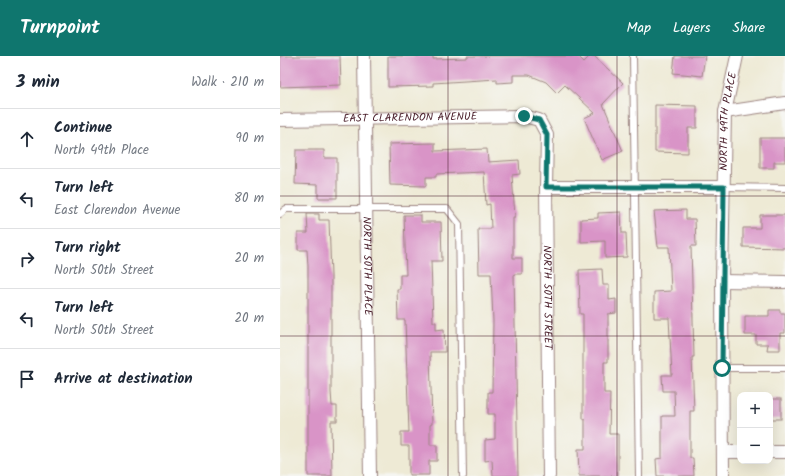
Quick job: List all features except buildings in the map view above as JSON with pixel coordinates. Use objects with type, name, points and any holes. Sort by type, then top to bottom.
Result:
[{"type":"street","name":"NORTH 50TH PLACE","points":[[364,56],[370,476]]},
{"type":"street","name":"NORTH 49TH PLACE","points":[[723,476],[722,281],[725,112],[737,56]]},
{"type":"street","points":[[725,112],[785,103]]},
{"type":"street","name":"EAST CLARENDON AVENUE","points":[[280,120],[524,116],[539,120]]},
{"type":"street","name":"NORTH 50TH STREET","points":[[539,120],[547,135],[546,187],[549,476]]},
{"type":"street","points":[[546,187],[724,187]]},
{"type":"street","points":[[722,281],[785,282]]},
{"type":"street","points":[[723,452],[737,452]]},
{"type":"street","points":[[773,452],[785,452]]},
{"type":"lane","points":[[634,56],[634,186],[639,476]]},
{"type":"lane","points":[[724,187],[785,188]]},
{"type":"lane","points":[[280,214],[286,209],[446,209],[459,224],[463,476]]},
{"type":"lane","points":[[722,368],[785,368]]},
{"type":"route","points":[[524,116],[539,120],[547,135],[546,187],[724,187],[722,368]]}]
